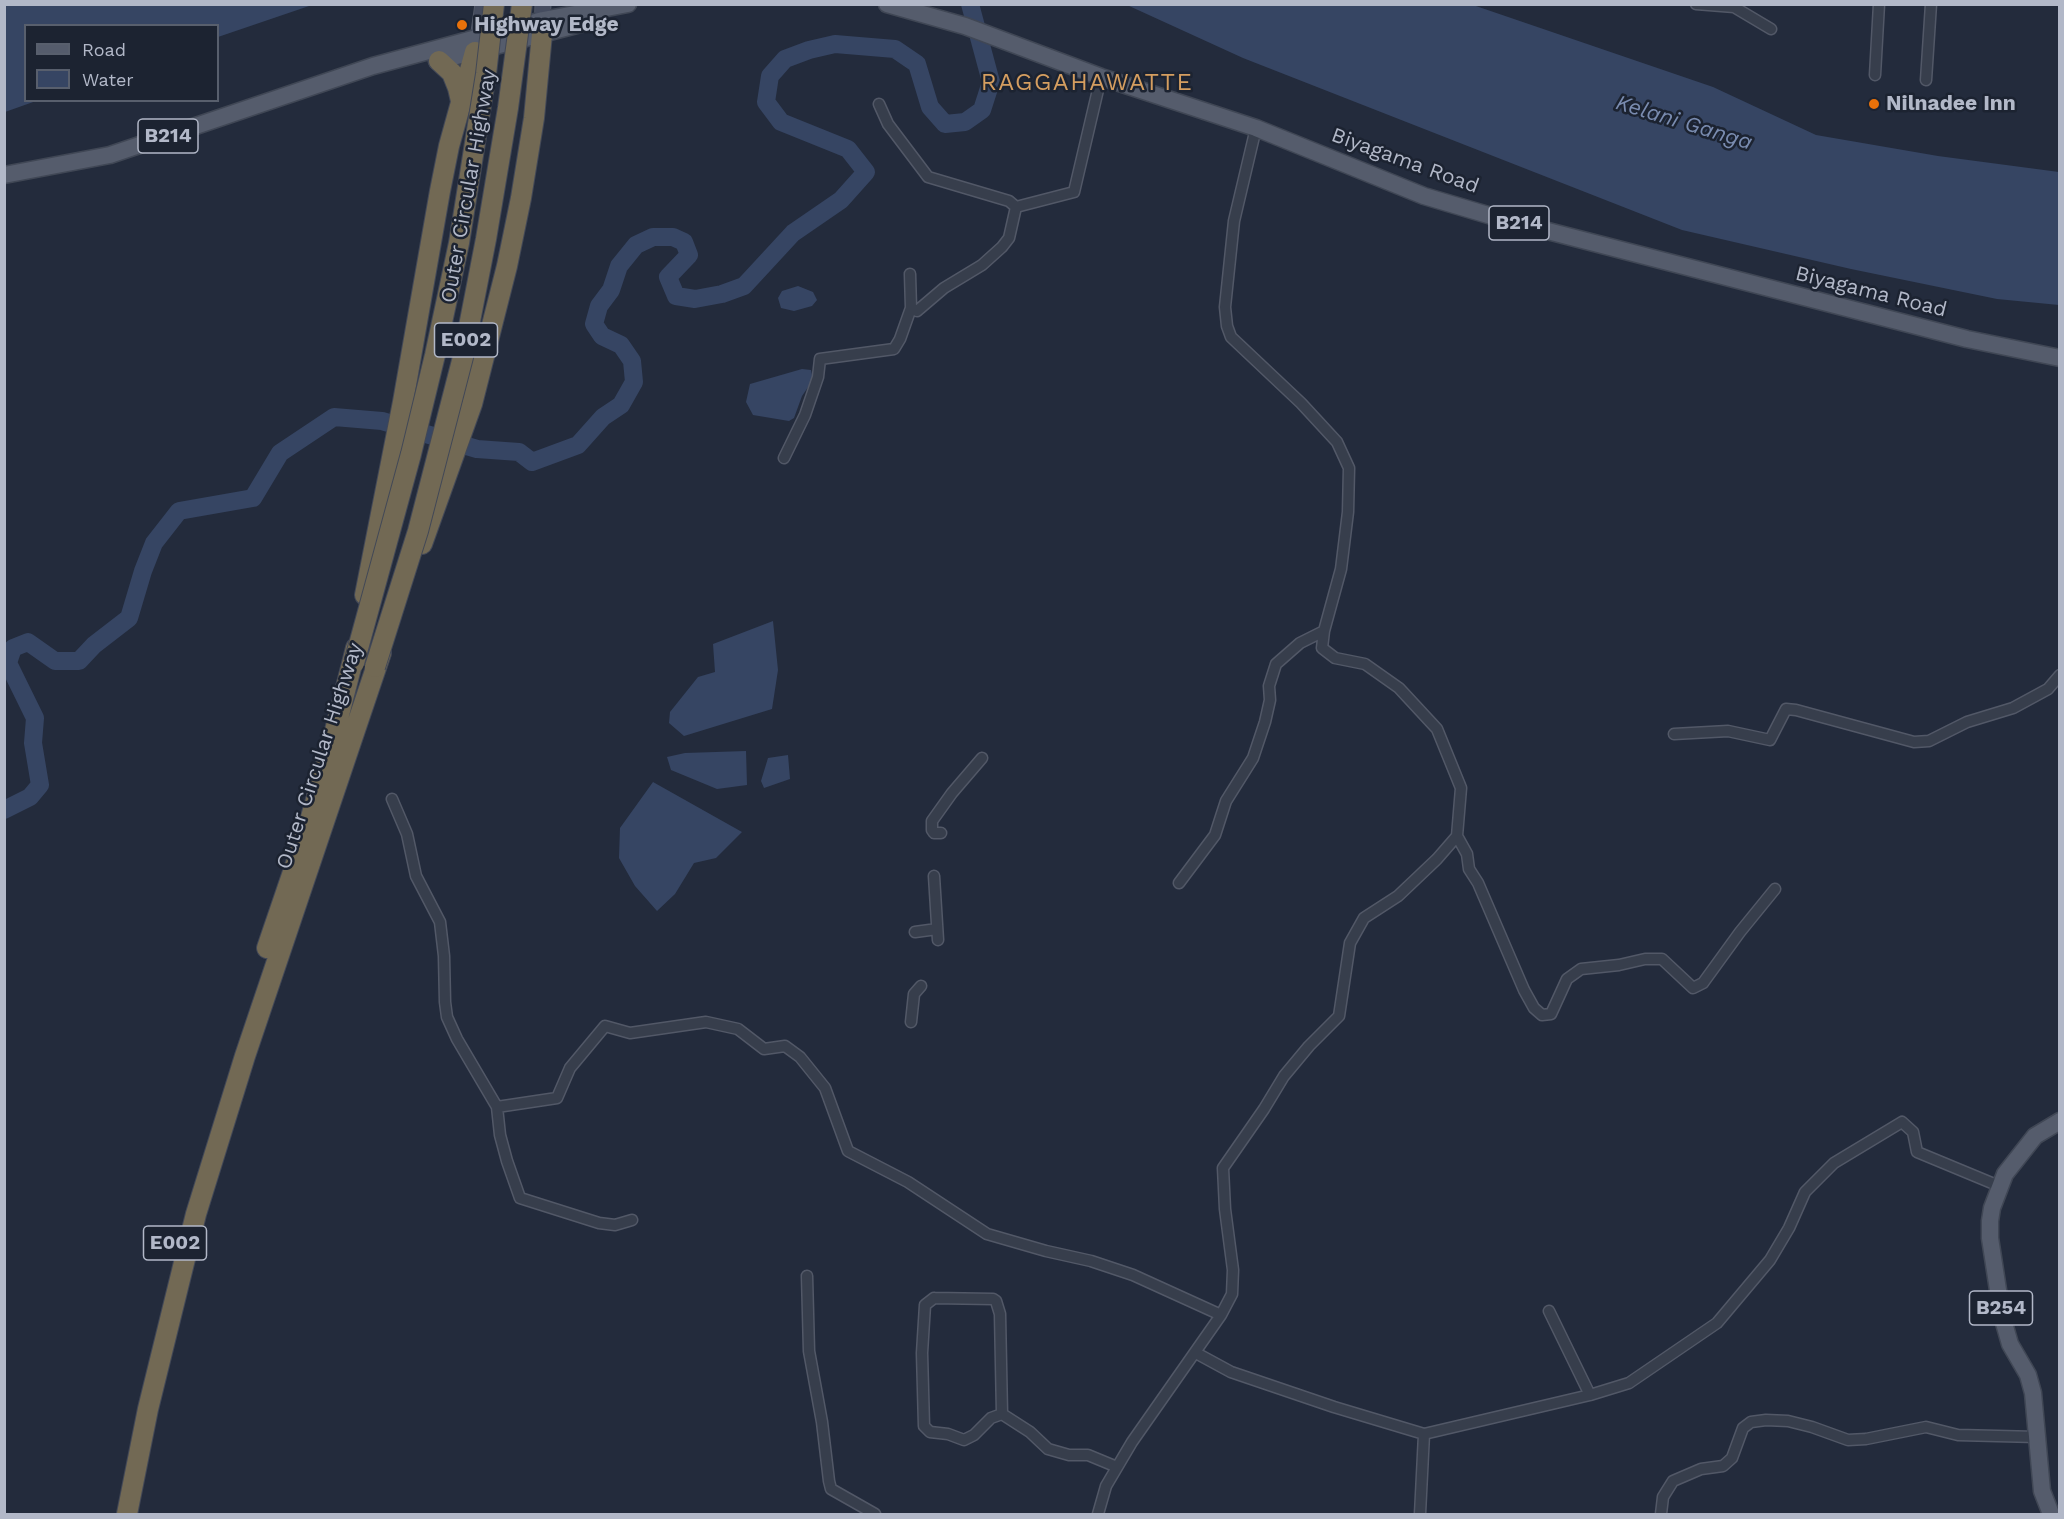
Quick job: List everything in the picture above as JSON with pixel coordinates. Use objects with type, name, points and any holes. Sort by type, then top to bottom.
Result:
[{"type":"highway","name":"Outer Circular Highway","points":[[127,1515],[148,1409],[196,1214],[307,831],[411,454],[459,243],[486,74],[494,4]]},
{"type":"highway","name":"Outer Circular Highway","points":[[114,1515],[135,1408],[184,1209],[232,1053],[264,979],[375,667],[418,531],[463,357],[490,217],[522,4]]},
{"type":"highway","points":[[375,667],[472,404],[507,266],[521,198],[534,118],[543,20]]},
{"type":"highway","points":[[354,663],[440,191],[477,45]]},
{"type":"highway","points":[[439,61],[452,73],[461,101]]},
{"type":"main road","name":"B214","points":[[327,83],[377,76],[439,61],[543,20],[628,4]]},
{"type":"main road","name":"B214","points":[[543,20],[598,20],[643,4]]},
{"type":"main road","name":"Biyagama Road","points":[[887,4],[965,26],[1101,76],[1256,128],[1425,196],[1505,220],[1967,339],[2060,358]]},
{"type":"main road","name":"B214","points":[[4,175],[110,155],[373,66],[477,45]]},
{"type":"main road","name":"B254","points":[[2051,1515],[2043,1491],[2033,1393],[2028,1375],[2010,1344],[2002,1316],[1990,1221],[1999,1186],[2005,1174],[2028,1144],[2046,1128],[2060,1121]]},
{"type":"street","points":[[477,45],[483,4]]},
{"type":"street","points":[[1696,4],[1734,7],[1771,29]]},
{"type":"street","points":[[1875,75],[1879,4]]},
{"type":"street","points":[[1926,80],[1931,4]]},
{"type":"street","points":[[1016,207],[1074,192],[1101,76]]},
{"type":"street","points":[[879,104],[888,124],[928,177],[1009,201],[1016,207]]},
{"type":"street","points":[[1256,128],[1234,221],[1225,307],[1227,326],[1232,337],[1301,403],[1337,442],[1349,468],[1348,512],[1341,568],[1324,631],[1322,648],[1335,658],[1365,664],[1399,688],[1437,729],[1461,788],[1457,836],[1467,854],[1469,868],[1534,1008],[1542,1015],[1551,1014],[1567,979],[1581,969],[1645,959],[1662,959],[1694,988],[1703,983],[1775,889]]},
{"type":"street","points":[[911,308],[917,311],[920,309],[944,288],[982,265],[1002,247],[1009,238],[1016,207]]},
{"type":"street","points":[[784,458],[805,415],[818,376],[819,359],[894,350],[911,308],[910,274]]},
{"type":"street","points":[[1179,884],[1215,835],[1226,801],[1253,758],[1265,722],[1270,700],[1269,686],[1276,664],[1300,643],[1324,631]]},
{"type":"street","points":[[1674,734],[1728,731],[1770,740],[1786,709],[1914,742],[1929,741],[1967,722],[2013,708],[2048,689],[2060,675]]},
{"type":"street","points":[[941,833],[934,833],[932,821],[982,758]]},
{"type":"street","points":[[392,799],[407,834],[416,876],[440,922],[447,1017],[497,1107],[500,1135],[520,1198],[599,1223],[615,1225],[632,1220]]},
{"type":"street","points":[[1098,1515],[1106,1486],[1132,1442],[1221,1316],[1232,1294],[1233,1270],[1225,1209],[1223,1168],[1284,1076],[1309,1046],[1339,1016],[1350,943],[1364,918],[1398,896],[1437,859],[1457,836]]},
{"type":"street","points":[[915,932],[938,935],[934,876]]},
{"type":"street","points":[[911,1022],[914,994],[921,986]]},
{"type":"street","points":[[497,1107],[557,1098],[570,1068],[605,1026],[630,1033],[706,1022],[738,1029],[764,1049],[785,1046],[800,1057],[825,1088],[848,1151],[908,1182],[987,1234],[1091,1261],[1123,1272],[1221,1316]]},
{"type":"street","points":[[1196,1353],[1231,1372],[1334,1407],[1424,1434],[1590,1395],[1629,1383],[1717,1323],[1770,1260],[1789,1228],[1806,1192],[1834,1163],[1902,1122],[1913,1132],[1917,1152],[1999,1186]]},
{"type":"street","points":[[807,1276],[809,1351],[831,1489],[875,1515]]},
{"type":"street","points":[[943,1298],[993,1299],[996,1301],[1000,1314],[1002,1414],[991,1418],[974,1435],[964,1440],[927,1431],[924,1426],[922,1353],[925,1305],[928,1302],[943,1298]]},
{"type":"street","points":[[1549,1311],[1590,1395]]},
{"type":"street","points":[[1002,1414],[1024,1428],[1048,1449],[1069,1455],[1088,1455],[1117,1467]]},
{"type":"street","points":[[1661,1515],[1664,1497],[1673,1481],[1701,1469],[1723,1466],[1732,1458],[1743,1428],[1751,1422],[1788,1421],[1848,1440],[1866,1439],[1926,1427],[1958,1435],[2037,1437]]},
{"type":"street","points":[[1420,1515],[1424,1434]]},
{"type":"water","points":[[5,4],[312,5],[219,37],[219,24],[24,24],[24,102],[33,102],[5,112]]},
{"type":"water","name":"Kelani Ganga","points":[[1127,5],[1473,5],[1713,87],[1816,135],[1938,156],[2059,172],[2059,305],[1997,299],[1851,269],[1682,230],[1243,58]]},
{"type":"water","points":[[798,286],[813,292],[817,300],[812,306],[794,311],[781,308],[778,298],[782,291]]},
{"type":"water","points":[[802,369],[811,370],[813,380],[802,396],[794,418],[789,421],[753,415],[746,402],[750,384]]},
{"type":"water","points":[[773,621],[778,670],[772,709],[684,736],[669,723],[670,712],[698,677],[715,672],[713,644]]},
{"type":"water","points":[[746,751],[747,785],[717,789],[671,770],[667,757],[685,753]]},
{"type":"water","points":[[788,755],[790,779],[764,788],[761,781],[768,758]]},
{"type":"water","points":[[653,782],[742,832],[716,858],[694,863],[675,894],[657,911],[635,886],[619,858],[620,828]]},
{"type":"waterway","points":[[4,810],[30,797],[40,785],[33,743],[35,718],[8,663],[13,648],[28,642],[55,661],[79,661],[94,645],[129,618],[154,543],[179,511],[253,498],[280,453],[334,417],[382,421],[477,449],[519,452],[532,462],[578,445],[603,417],[621,405],[634,382],[632,361],[621,345],[602,336],[594,324],[599,306],[611,290],[619,266],[636,245],[653,237],[673,237],[684,242],[689,255],[668,277],[676,296],[695,299],[722,294],[744,286],[793,233],[841,200],[866,172],[848,149],[781,122],[766,102],[770,76],[785,59],[835,44],[895,49],[917,64],[930,107],[945,124],[965,122],[982,110],[991,82],[970,4]]},
{"type":"place","name":"Highway Edge","points":[[462,25]]},
{"type":"place","name":"Nilnadee Inn","points":[[1874,104]]},
{"type":"district","name":"RAGGAHAWATTE","points":[[1087,83]]}]
